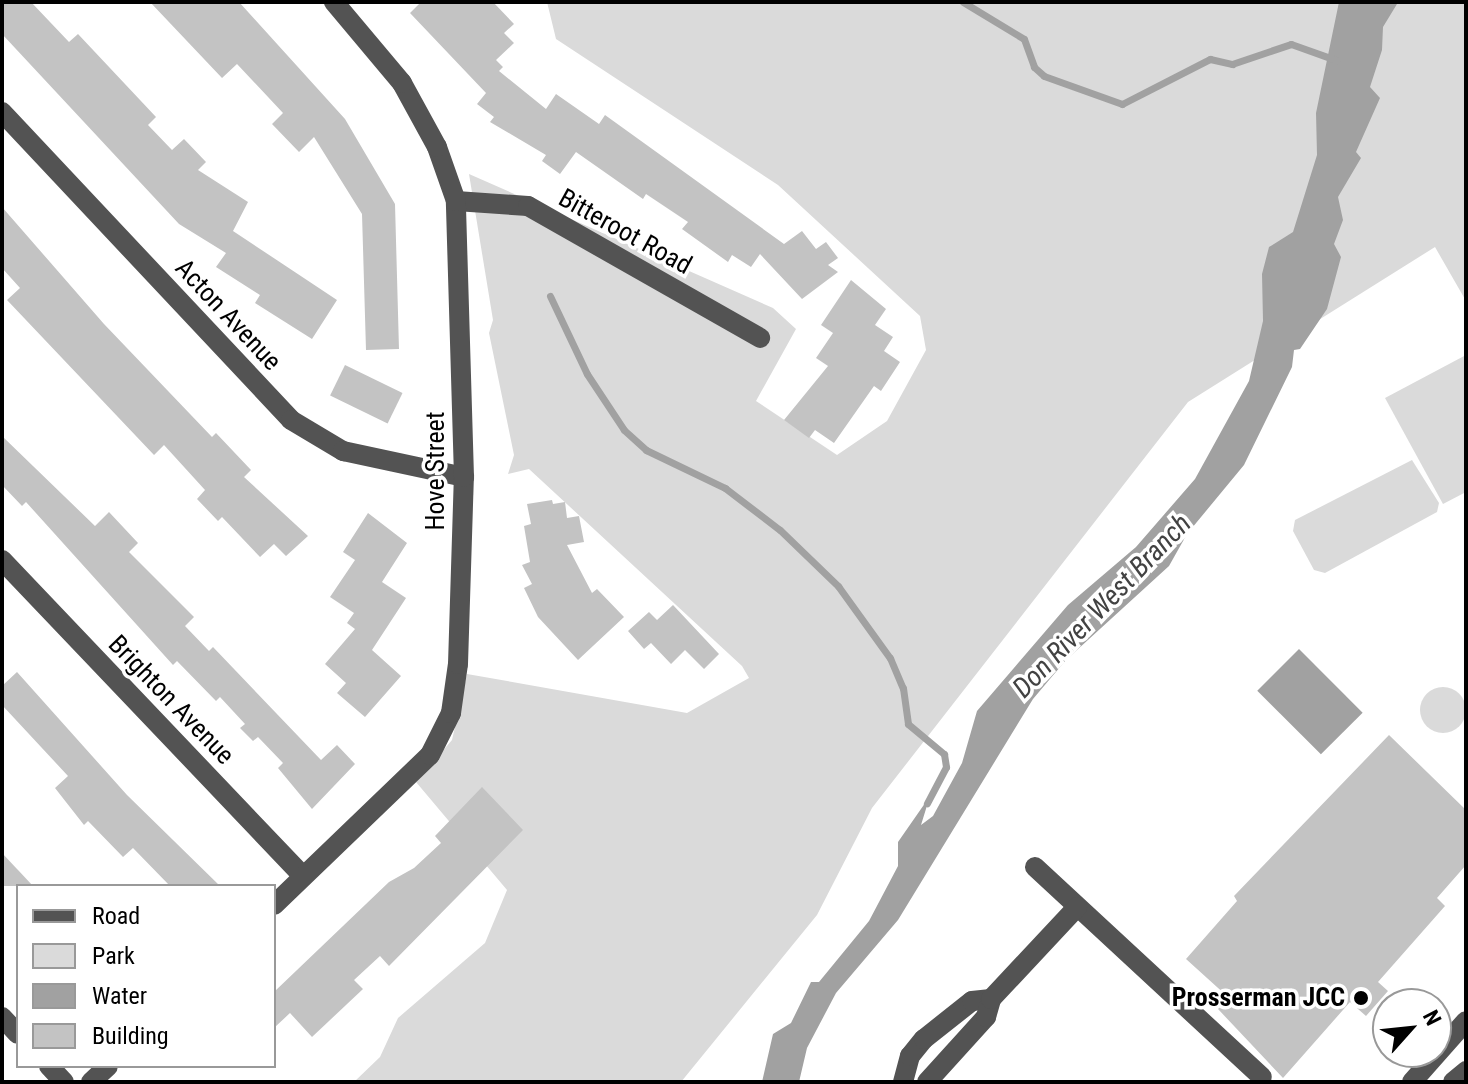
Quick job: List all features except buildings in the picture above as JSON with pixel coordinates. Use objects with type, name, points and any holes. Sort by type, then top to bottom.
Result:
[{"type":"street","name":"Hove Street","points":[[276,903],[430,755],[451,713],[458,664],[464,477],[456,201],[437,147],[402,83],[344,5]]},
{"type":"street","name":"Acton Avenue","points":[[2,112],[291,420],[343,451],[464,477]]},
{"type":"street","name":"Bitteroot Road","points":[[456,201],[528,206],[760,338]]},
{"type":"street","name":"Brighton Avenue","points":[[2,560],[303,876]]},
{"type":"street","points":[[1035,867],[1262,1077]]},
{"type":"street","points":[[927,1082],[986,1017],[991,999],[1077,907]]},
{"type":"street","points":[[903,1082],[910,1056],[924,1039],[972,1001],[991,999]]},
{"type":"street","points":[[2,1017],[16,1032]]},
{"type":"street","points":[[1412,1082],[1466,1021]]},
{"type":"street","points":[[91,1082],[106,1068]]},
{"type":"street","points":[[1453,1082],[1466,1071]]},
{"type":"green space","points":[[547,2],[1466,2],[1466,301],[1435,247],[1188,402],[872,808],[817,915],[681,1082],[354,1082],[380,1057],[398,1018],[485,943],[507,890],[416,782],[452,740],[467,674],[687,713],[749,678],[742,666],[529,469],[508,474],[514,455],[489,333],[493,320],[469,174],[773,308],[796,329],[756,401],[837,455],[887,421],[926,350],[920,316],[778,185],[556,39]]},
{"type":"green space","points":[[1466,355],[1466,492],[1443,504],[1385,398]]},
{"type":"green space","points":[[1412,460],[1439,503],[1437,512],[1325,573],[1314,570],[1293,531],[1295,520]]},
{"type":"green space","points":[[1443,687],[1459,694],[1466,710],[1459,726],[1443,733],[1427,726],[1420,710],[1427,694]]},
{"type":"water","name":"Don River West Branch","points":[[1339,2],[1397,4],[1383,27],[1382,50],[1370,87],[1380,98],[1356,152],[1361,158],[1338,197],[1343,220],[1334,244],[1341,257],[1327,309],[1300,349],[1294,350],[1292,367],[1244,465],[1187,534],[1169,566],[1066,660],[1033,699],[898,920],[836,993],[807,1048],[799,1082],[762,1082],[773,1034],[791,1023],[811,982],[819,982],[869,921],[898,866],[898,842],[930,796],[921,825],[933,816],[962,763],[977,711],[1068,605],[1136,547],[1195,479],[1249,381],[1263,321],[1262,274],[1269,247],[1293,232],[1317,155],[1316,113]]},
{"type":"water","points":[[1299,649],[1363,713],[1321,754],[1257,691]]},
{"type":"waterway","points":[[963,2],[1024,39],[1034,67],[1044,76],[1122,104],[1210,59],[1232,64],[1291,44],[1336,60]]},
{"type":"waterway","points":[[550,296],[587,374],[624,430],[646,450],[725,488],[780,530],[838,586],[890,658],[903,688],[908,724],[944,754],[946,767],[927,803]]},
{"type":"place","name":"Prosserman JCC","points":[[1361,998]]}]
